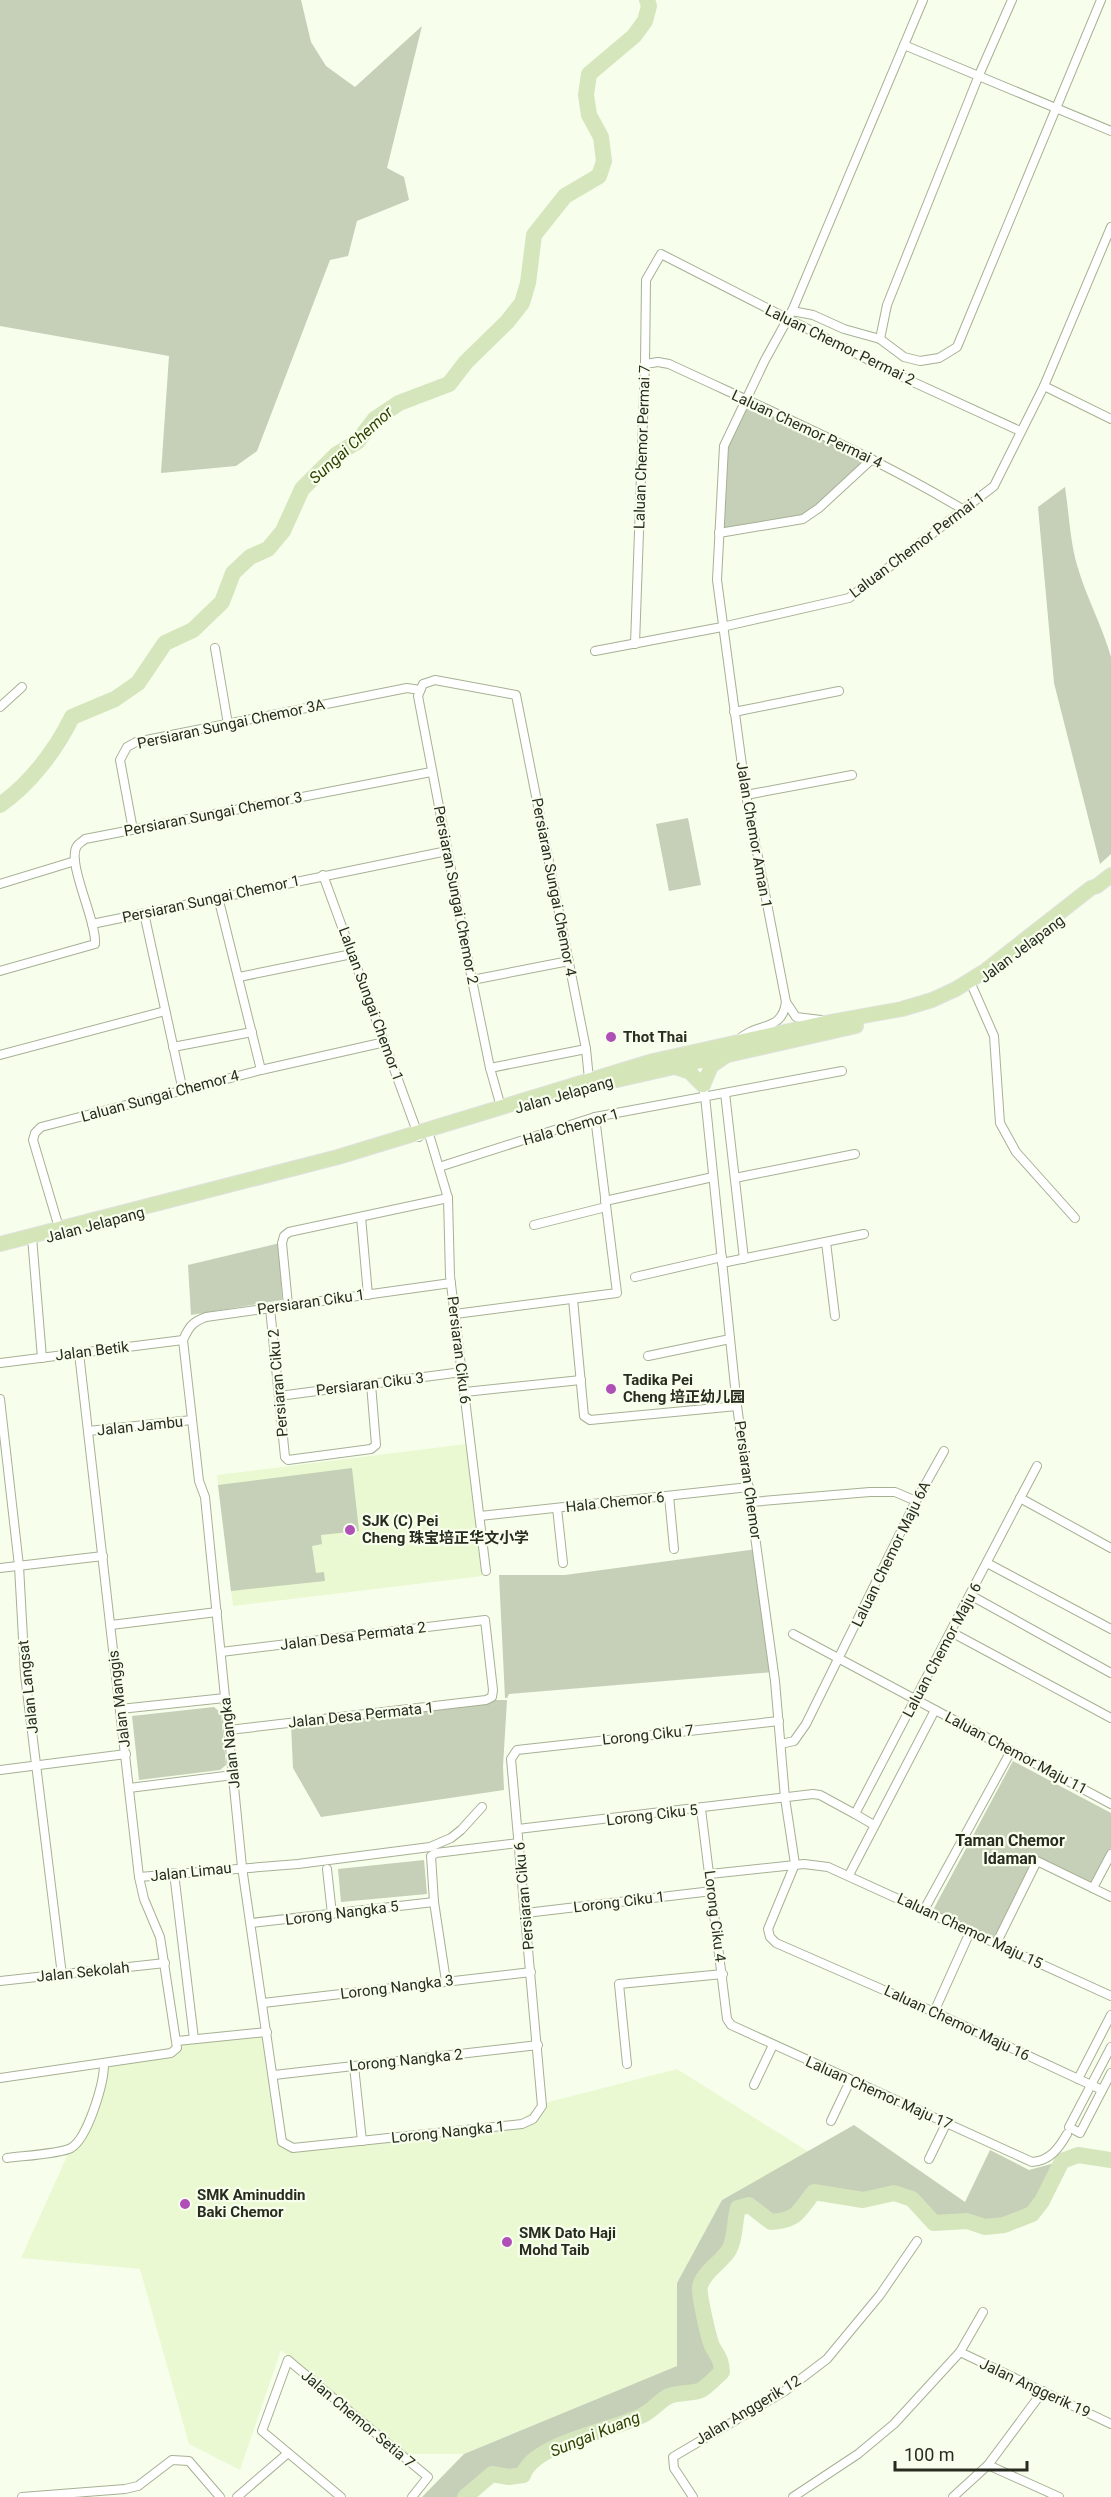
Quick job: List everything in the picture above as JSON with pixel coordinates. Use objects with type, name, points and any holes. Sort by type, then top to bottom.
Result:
[{"type":"main road","name":"Jalan Jelapang","points":[[424,1134],[501,1107],[653,1060],[917,1005],[956,989],[985,971],[1111,875]]},
{"type":"main road","name":"Jalan Jelapang","points":[[0,1250],[32,1239],[424,1134],[582,1088],[904,1015],[942,1001],[972,986],[1095,892],[1097,886]]},
{"type":"main road","points":[[653,1060],[663,1061],[689,1056],[697,1061],[710,1051],[818,1030],[859,1017]]},
{"type":"main road","points":[[704,1090],[711,1066],[728,1055]]},
{"type":"main road","points":[[672,1066],[690,1072],[704,1090]]},
{"type":"main road","name":"Jalan Jelapang","points":[[0,1244],[32,1239]]},
{"type":"street","name":"Jalan Chemor Aman 1","points":[[786,1002],[746,795],[722,627],[717,580],[724,446],[792,311],[922,0]]},
{"type":"street","points":[[880,339],[887,305],[979,75],[1012,0]]},
{"type":"street","points":[[792,311],[813,315],[844,329],[880,339],[904,357],[920,361],[939,358],[957,347],[1101,0]]},
{"type":"street","points":[[904,45],[1111,132]]},
{"type":"street","name":"Laluan Chemor Permai 1","points":[[595,651],[722,627],[849,598],[994,486],[1044,386],[1111,227]]},
{"type":"street","name":"Laluan Chemor Permai 2","points":[[661,254],[788,320],[1020,431]]},
{"type":"street","name":"Laluan Chemor Permai 7","points":[[635,644],[646,280],[661,254]]},
{"type":"street","name":"Laluan Chemor Permai 4","points":[[645,364],[658,362],[669,364],[872,459],[964,510]]},
{"type":"street","points":[[1044,386],[1111,419]]},
{"type":"street","points":[[718,533],[802,519],[819,508],[872,459]]},
{"type":"street","points":[[214,648],[228,724]]},
{"type":"street","name":"Persiaran Sungai Chemor 3A","points":[[133,830],[120,760],[127,747],[136,742],[407,688],[422,687],[435,680],[516,695]]},
{"type":"street","points":[[0,707],[22,687]]},
{"type":"street","name":"Persiaran Sungai Chemor 2","points":[[422,687],[418,696],[431,772],[490,1068],[501,1107]]},
{"type":"street","points":[[734,712],[839,691]]},
{"type":"street","name":"Persiaran Sungai Chemor 4","points":[[516,695],[586,1048],[589,1079]]},
{"type":"street","name":"Persiaran Sungai Chemor 3","points":[[75,861],[77,846],[85,839],[431,772]]},
{"type":"street","points":[[746,795],[852,775]]},
{"type":"street","name":"Persiaran Sungai Chemor 1","points":[[92,924],[447,851]]},
{"type":"street","points":[[0,884],[75,861],[95,940],[91,946],[0,971]]},
{"type":"street","name":"Laluan Sungai Chemor 1","points":[[323,875],[385,1042],[424,1134]]},
{"type":"street","points":[[218,897],[261,1070]]},
{"type":"street","points":[[144,913],[183,1090]]},
{"type":"street","points":[[239,977],[352,954]]},
{"type":"street","points":[[472,980],[569,961]]},
{"type":"street","points":[[972,986],[994,1036],[1000,1123],[1016,1152],[1075,1218]]},
{"type":"street","points":[[786,1002],[796,1017],[834,1021]]},
{"type":"street","points":[[737,1042],[747,1032],[779,1020],[784,1014],[786,1002]]},
{"type":"street","points":[[0,1055],[165,1011]]},
{"type":"street","points":[[173,1047],[252,1032]]},
{"type":"street","name":"Laluan Sungai Chemor 4","points":[[60,1232],[33,1140],[35,1133],[41,1127],[261,1070],[385,1042]]},
{"type":"street","points":[[490,1068],[586,1048]]},
{"type":"street","name":"Persiaran Chemor","points":[[697,1061],[704,1090],[737,1406],[752,1502],[779,1720],[785,1798],[795,1864]]},
{"type":"street","name":"Hala Chemor 1","points":[[439,1167],[595,1117],[704,1090],[725,1093],[842,1071]]},
{"type":"street","points":[[725,1093],[744,1259]]},
{"type":"street","points":[[455,1314],[617,1293],[595,1117]]},
{"type":"street","name":"Persiaran Ciku 6","points":[[424,1134],[439,1167],[448,1198],[451,1283],[486,1570]]},
{"type":"street","points":[[735,1178],[855,1154]]},
{"type":"street","points":[[534,1226],[606,1204],[713,1177]]},
{"type":"street","points":[[288,1305],[282,1243],[284,1236],[289,1232],[448,1198]]},
{"type":"street","points":[[361,1217],[368,1294]]},
{"type":"street","points":[[636,1277],[722,1260],[744,1259],[864,1234]]},
{"type":"street","points":[[32,1239],[42,1358]]},
{"type":"street","points":[[826,1242],[835,1316]]},
{"type":"street","name":"Persiaran Ciku 1","points":[[183,1340],[194,1322],[206,1317],[451,1283]]},
{"type":"street","points":[[573,1299],[584,1416],[590,1420],[737,1406]]},
{"type":"street","name":"Persiaran Ciku 2","points":[[270,1308],[285,1457],[288,1460],[371,1449],[376,1445],[371,1384]]},
{"type":"street","points":[[648,1356],[730,1339]]},
{"type":"street","name":"Jalan Betik","points":[[0,1363],[183,1340]]},
{"type":"street","name":"Jalan Nangka","points":[[183,1340],[199,1481],[205,1497],[242,1867],[282,2142],[285,2145]]},
{"type":"street","name":"Jalan Manggis","points":[[79,1353],[139,1878],[144,1899],[160,1938],[177,2044]]},
{"type":"street","name":"Persiaran Ciku 3","points":[[279,1396],[462,1372]]},
{"type":"street","points":[[465,1392],[581,1380]]},
{"type":"street","name":"Jalan Langsat","points":[[0,1398],[18,1566],[25,1675],[62,1975]]},
{"type":"street","name":"Jalan Jambu","points":[[88,1431],[192,1420]]},
{"type":"street","name":"Laluan Chemor Maju 6A","points":[[781,1744],[794,1741],[800,1736],[840,1659],[915,1501],[944,1451]]},
{"type":"street","name":"Laluan Chemor Maju 6","points":[[855,1814],[1037,1466]]},
{"type":"street","name":"Hala Chemor 6","points":[[480,1516],[749,1487]]},
{"type":"street","points":[[752,1502],[870,1492],[895,1492],[915,1501]]},
{"type":"street","points":[[669,1496],[674,1550]]},
{"type":"street","points":[[1020,1498],[1111,1548]]},
{"type":"street","points":[[557,1508],[563,1563]]},
{"type":"street","points":[[0,1568],[103,1556]]},
{"type":"street","points":[[987,1563],[1111,1629]]},
{"type":"street","points":[[970,1595],[1111,1673]]},
{"type":"street","points":[[111,1624],[217,1612]]},
{"type":"street","name":"Jalan Desa Permata 2","points":[[221,1652],[485,1620],[492,1697]]},
{"type":"street","points":[[951,1632],[1111,1718]]},
{"type":"street","name":"Laluan Chemor Maju 11","points":[[793,1634],[1111,1804]]},
{"type":"street","name":"Jalan Desa Permata 1","points":[[229,1730],[486,1700],[492,1697]]},
{"type":"street","points":[[120,1709],[225,1698]]},
{"type":"street","points":[[849,1875],[935,1710]]},
{"type":"street","name":"Lorong Ciku 7","points":[[518,1750],[779,1720]]},
{"type":"street","name":"Persiaran Ciku 6","points":[[518,1750],[511,1759],[538,2045]]},
{"type":"street","points":[[924,1910],[1011,1750]]},
{"type":"street","points":[[0,1770],[126,1754]]},
{"type":"street","points":[[129,1788],[233,1775]]},
{"type":"street","name":"Lorong Ciku 5","points":[[518,1829],[813,1794],[855,1814]]},
{"type":"street","name":"Jalan Limau","points":[[139,1878],[242,1867],[298,1864],[430,1847],[456,1834],[482,1807]]},
{"type":"street","name":"Lorong Ciku 4","points":[[627,2064],[619,1984],[723,1974],[701,1809]]},
{"type":"street","points":[[855,1814],[874,1826]]},
{"type":"street","points":[[446,1981],[434,1902],[431,1856],[436,1852],[519,1843]]},
{"type":"street","points":[[1093,1888],[1111,1854]]},
{"type":"street","points":[[996,1944],[1037,1861],[1111,1897]]},
{"type":"street","name":"Laluan Chemor Maju 15","points":[[710,1874],[795,1864],[828,1867],[1111,1996]]},
{"type":"street","name":"Laluan Chemor Maju 16","points":[[795,1864],[768,1929],[770,1937],[776,1943],[934,2012],[1102,2091]]},
{"type":"street","points":[[327,1869],[332,1914]]},
{"type":"street","points":[[174,1873],[194,2039]]},
{"type":"street","name":"Lorong Ciku 1","points":[[526,1913],[712,1891]]},
{"type":"street","name":"Lorong Nangka 5","points":[[251,1923],[434,1902]]},
{"type":"street","points":[[934,2012],[970,1932]]},
{"type":"street","name":"Jalan Sekolah","points":[[0,1981],[165,1963]]},
{"type":"street","name":"Lorong Nangka 3","points":[[263,2003],[531,1972]]},
{"type":"street","name":"Laluan Chemor Maju 17","points":[[723,1974],[727,2019],[731,2025],[1032,2162],[1042,2160],[1056,2152],[1111,2047]]},
{"type":"street","points":[[1078,2079],[1111,2015]]},
{"type":"street","points":[[0,2078],[171,2054],[177,2044],[194,2039],[267,2032]]},
{"type":"street","name":"Lorong Nangka 2","points":[[274,2075],[538,2045]]},
{"type":"street","name":"Lorong Nangka 1","points":[[285,2145],[293,2148],[522,2124],[533,2119],[542,2106],[538,2045]]},
{"type":"street","points":[[754,2085],[773,2045]]},
{"type":"street","points":[[7,2158],[69,2149],[78,2142],[95,2107],[104,2078],[104,2064]]},
{"type":"street","points":[[354,2066],[362,2141]]},
{"type":"street","points":[[1068,2131],[1080,2133],[1111,2073]]},
{"type":"street","points":[[831,2121],[850,2081]]},
{"type":"street","points":[[929,2159],[946,2124]]},
{"type":"street","name":"Jalan Anggerik 12","points":[[693,2497],[674,2468],[673,2457],[785,2391],[827,2359],[880,2295],[917,2241]]},
{"type":"street","points":[[793,2497],[858,2454],[894,2424],[960,2352],[983,2312]]},
{"type":"street","name":"Jalan Anggerik 19","points":[[960,2352],[1111,2424]]},
{"type":"street","name":"Jalan Chemor Setia 7","points":[[288,2453],[262,2431],[288,2360],[428,2477],[412,2497]]},
{"type":"street","points":[[953,2497],[988,2465],[1044,2391]]},
{"type":"street","points":[[237,2497],[288,2453],[341,2497]]},
{"type":"street","points":[[22,2497],[138,2486],[172,2460],[189,2461],[220,2497]]},
{"type":"street","points":[[988,2465],[1059,2497]]},
{"type":"shaded area","points":[[0,0],[301,0],[311,42],[326,66],[355,87],[422,26],[387,168],[404,177],[409,200],[357,221],[348,256],[330,260],[257,451],[236,466],[161,473],[169,356],[0,326]]},
{"type":"shaded area","points":[[743,403],[869,462],[803,519],[718,533],[721,447]]},
{"type":"shaded area","points":[[1065,487],[1077,565],[1111,657],[1111,854],[1100,864],[1054,683],[1038,507]]},
{"type":"shaded area","points":[[688,818],[701,885],[669,891],[656,824]]},
{"type":"shaded area","points":[[280,1243],[282,1300],[191,1315],[188,1265]]},
{"type":"shaded area","name":"SJK (C) Pei Cheng 珠宝培正华文小学","points":[[466,1444],[483,1576],[233,1606],[217,1475]]},
{"type":"shaded area","points":[[352,1468],[359,1531],[321,1535],[322,1544],[312,1546],[316,1573],[324,1572],[325,1581],[231,1591],[218,1485]]},
{"type":"shaded area","points":[[757,1549],[773,1672],[509,1694],[505,1698],[499,1575],[565,1575]]},
{"type":"shaded area","points":[[490,1700],[507,1700],[504,1790],[321,1817],[293,1768],[291,1724]]},
{"type":"shaded area","points":[[214,1707],[221,1713],[226,1765],[220,1770],[139,1780],[132,1716]]},
{"type":"shaded area","points":[[1013,1761],[1111,1813],[1111,1848],[1092,1883],[1037,1857],[994,1941],[933,1910]]},
{"type":"shaded area","points":[[424,1860],[427,1894],[341,1902],[338,1869]]},
{"type":"shaded area","name":"SMK Dato Haji Mohd Taib","points":[[267,2032],[285,2145],[511,2128],[541,2104],[677,2069],[809,2152],[722,2200],[677,2283],[677,2366],[464,2454],[406,2454],[281,2350],[240,2470],[189,2444],[140,2269],[21,2258],[110,2061],[171,2054],[178,2041]]},
{"type":"shaded area","points":[[854,2125],[965,2202],[990,2150],[1029,2170],[1062,2161],[1042,2201],[1032,2214],[1004,2225],[985,2227],[967,2221],[934,2223],[912,2199],[894,2194],[863,2200],[814,2192],[793,2216],[771,2222],[749,2205],[738,2208],[733,2240],[729,2250],[705,2276],[700,2286],[709,2335],[722,2372],[704,2388],[669,2396],[647,2413],[630,2421],[576,2439],[542,2454],[530,2464],[523,2475],[509,2477],[492,2474],[465,2497],[422,2497],[464,2454],[677,2366],[677,2283],[722,2200]]},
{"type":"waterway","name":"Sungai Chemor","points":[[0,805],[32,777],[58,742],[72,717],[115,699],[138,683],[165,643],[193,630],[222,602],[233,573],[250,557],[268,549],[283,531],[302,489],[337,454],[357,442],[375,419],[399,403],[449,384],[466,362],[507,322],[522,303],[528,283],[534,235],[565,196],[599,176],[604,161],[601,137],[589,115],[586,95],[589,74],[634,36],[645,21],[649,6],[647,0]]},
{"type":"waterway","name":"Sungai Kuang","points":[[465,2497],[492,2474],[509,2477],[523,2475],[530,2464],[542,2454],[576,2439],[630,2421],[650,2411],[669,2396],[701,2390],[722,2372],[709,2335],[700,2286],[705,2276],[729,2250],[733,2240],[738,2208],[749,2205],[771,2222],[793,2217],[814,2192],[863,2200],[894,2193],[912,2199],[934,2223],[967,2221],[985,2227],[1004,2225],[1032,2214],[1042,2201],[1062,2161],[1078,2155],[1111,2160]]},
{"type":"place","name":"Thot Thai","points":[[611,1037]]},
{"type":"place","name":"Tadika Pei Cheng 培正幼儿园","points":[[611,1389]]},
{"type":"place","name":"SJK (C) Pei Cheng 珠宝培正华文小学","points":[[350,1530]]},
{"type":"place","name":"SMK Aminuddin Baki Chemor","points":[[185,2204]]},
{"type":"place","name":"SMK Dato Haji Mohd Taib","points":[[507,2242]]},
{"type":"district","name":"Taman Chemor Idaman","points":[[1010,1849]]}]
